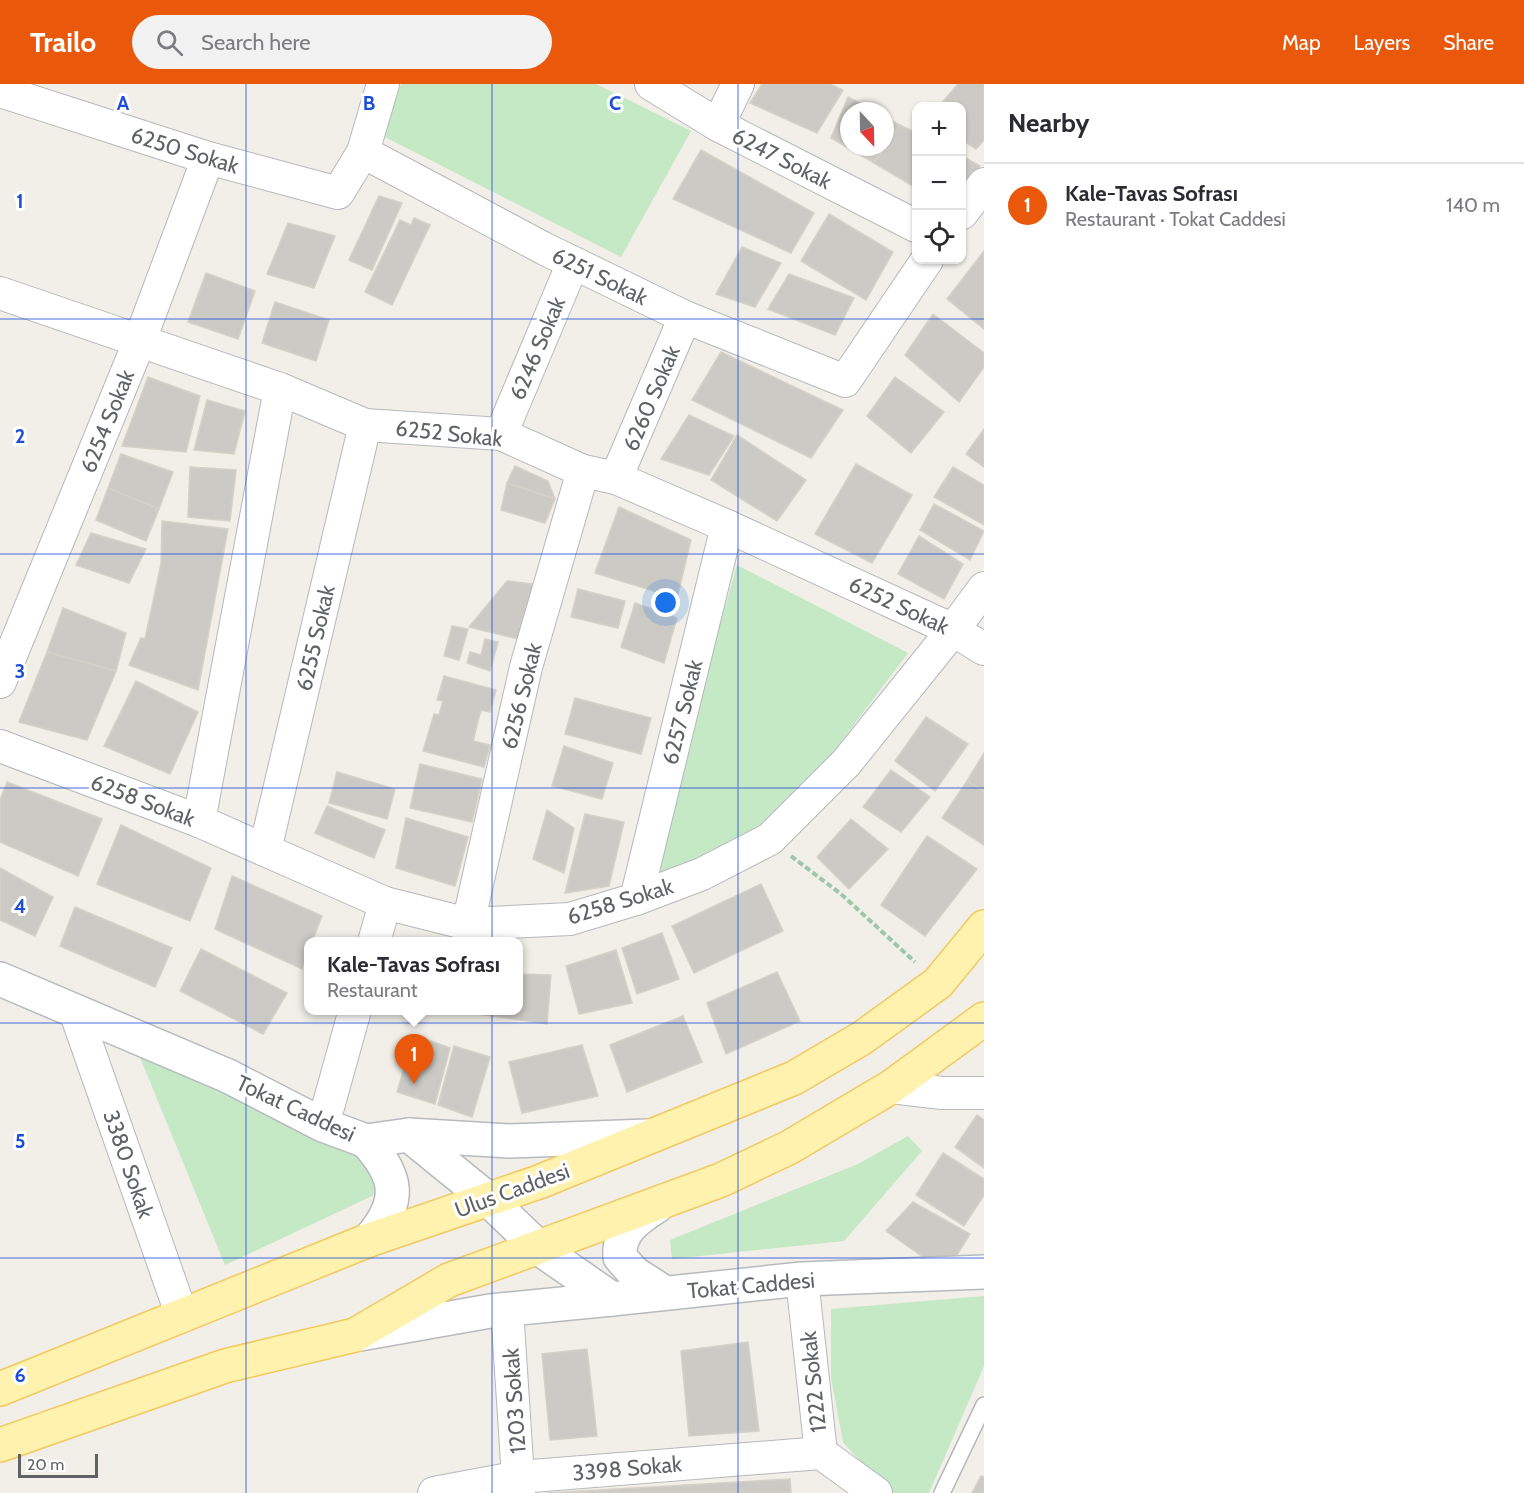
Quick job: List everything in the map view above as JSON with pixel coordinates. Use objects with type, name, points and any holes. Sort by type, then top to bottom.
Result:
[{"type":"main road","name":"Ulus Caddesi","points":[[0,1389],[369,1240],[489,1200],[794,1078],[862,1038],[938,982],[984,927]]},
{"type":"main road","name":"Tokat Caddesi","points":[[0,979],[228,1076],[323,1125],[366,1141],[409,1135],[549,1141],[656,1135]]},
{"type":"main road","points":[[0,1445],[225,1366],[355,1335],[449,1280],[540,1249],[721,1180],[790,1147],[891,1087],[984,1019]]},
{"type":"main road","points":[[409,1135],[489,1200],[540,1249],[612,1299]]},
{"type":"main road","points":[[366,1141],[382,1158],[393,1181],[390,1208],[369,1240]]},
{"type":"main road","points":[[665,1200],[631,1225],[622,1235],[619,1246],[620,1257],[626,1266],[665,1293]]},
{"type":"main road","name":"Tokat Caddesi","points":[[355,1335],[507,1309],[802,1279],[984,1272]]},
{"type":"street","points":[[363,152],[383,84]]},
{"type":"street","name":"6247 Sokak","points":[[651,84],[718,125],[912,224]]},
{"type":"street","points":[[718,125],[738,84]]},
{"type":"street","name":"6250 Sokak","points":[[0,91],[208,158],[338,192],[363,152]]},
{"type":"street","name":"6251 Sokak","points":[[363,152],[573,263],[685,317],[845,381],[924,264]]},
{"type":"street","name":"6254 Sokak","points":[[0,682],[140,340],[208,158]]},
{"type":"street","points":[[964,210],[984,184]]},
{"type":"street","name":"6246 Sokak","points":[[501,434],[573,263]]},
{"type":"street","name":"6252 Sokak","points":[[0,293],[280,389],[365,425],[501,434],[583,471],[616,478],[727,525],[953,630],[984,649]]},
{"type":"street","name":"6260 Sokak","points":[[616,478],[685,317]]},
{"type":"street","points":[[199,821],[280,389]]},
{"type":"street","name":"6255 Sokak","points":[[265,850],[365,425]]},
{"type":"street","name":"6256 Sokak","points":[[468,924],[526,667],[583,471]]},
{"type":"street","name":"6257 Sokak","points":[[636,899],[727,525]]},
{"type":"street","name":"6258 Sokak","points":[[0,746],[199,821],[385,903],[468,924],[570,919],[636,899],[702,874],[770,839],[846,763],[984,588]]},
{"type":"street","points":[[375,937],[385,903]]},
{"type":"street","name":"3380 Sokak","points":[[75,1011],[182,1316]]},
{"type":"street","points":[[323,1125],[354,1015]]},
{"type":"street","points":[[891,1087],[942,1093],[984,1093]]},
{"type":"street","name":"1222 Sokak","points":[[802,1279],[821,1453],[876,1493]]},
{"type":"street","name":"1203 Sokak","points":[[507,1309],[519,1485]]},
{"type":"street","name":"3398 Sokak","points":[[434,1493],[821,1453]]},
{"type":"lane","points":[[942,1493],[984,1405]]},
{"type":"path","points":[[770,839],[841,894],[938,982]]},
{"type":"green space","points":[[401,84],[596,84],[691,131],[621,257],[381,135]]},
{"type":"green space","points":[[737,565],[908,653],[831,755],[762,825],[665,880],[653,856]]},
{"type":"green space","points":[[135,1045],[350,1145],[380,1186],[372,1196],[225,1265]]},
{"type":"green space","points":[[908,1136],[922,1151],[844,1241],[672,1259],[670,1240],[858,1164]]},
{"type":"green space","points":[[984,1296],[984,1366],[929,1493],[891,1493],[879,1483],[843,1442],[831,1378],[831,1309]]},
{"type":"building","points":[[762,84],[830,84],[843,90],[817,133],[750,103]]},
{"type":"building","points":[[958,84],[984,84],[984,140],[976,149],[966,143],[966,102],[942,102]]},
{"type":"building","points":[[848,97],[858,102],[846,102]]},
{"type":"building","points":[[840,116],[840,143],[831,138]]},
{"type":"building","points":[[894,122],[900,125],[894,134]]},
{"type":"building","points":[[900,125],[912,131],[912,186],[874,163],[879,156],[894,156],[894,134]]},
{"type":"building","points":[[701,150],[814,213],[791,253],[673,199]]},
{"type":"building","points":[[862,156],[879,156],[874,163]]},
{"type":"building","points":[[966,158],[980,166],[966,185]]},
{"type":"building","points":[[379,196],[402,203],[372,270],[349,260]]},
{"type":"building","points":[[829,214],[893,252],[866,300],[801,261]]},
{"type":"building","points":[[414,218],[430,225],[392,305],[365,292],[400,220],[411,225]]},
{"type":"building","points":[[288,223],[335,236],[314,288],[267,274]]},
{"type":"building","points":[[742,247],[781,263],[755,307],[716,294]]},
{"type":"building","points":[[984,251],[984,329],[947,299]]},
{"type":"building","points":[[206,273],[255,291],[238,339],[188,322]]},
{"type":"building","points":[[789,274],[854,298],[835,335],[768,309]]},
{"type":"building","points":[[275,302],[329,320],[316,361],[262,343]]},
{"type":"building","points":[[933,314],[984,353],[984,367],[959,402],[905,355]]},
{"type":"building","points":[[721,352],[843,410],[811,458],[692,400]]},
{"type":"building","points":[[148,377],[200,396],[186,452],[122,446]]},
{"type":"building","points":[[895,377],[944,412],[911,453],[867,416]]},
{"type":"building","points":[[207,400],[245,411],[234,454],[194,450]]},
{"type":"building","points":[[689,415],[734,436],[709,475],[661,459]]},
{"type":"building","points":[[984,429],[984,467],[966,454]]},
{"type":"building","points":[[737,435],[806,480],[777,521],[711,480]]},
{"type":"building","points":[[121,454],[173,472],[159,509],[108,488]]},
{"type":"building","points":[[856,464],[912,495],[872,563],[815,534]]},
{"type":"building","points":[[515,466],[548,481],[555,499],[507,483]]},
{"type":"building","points":[[190,467],[236,470],[230,521],[188,517]]},
{"type":"building","points":[[953,467],[984,485],[984,525],[934,497]]},
{"type":"building","points":[[507,483],[555,499],[545,523],[501,510]]},
{"type":"building","points":[[108,488],[159,509],[146,541],[96,520]]},
{"type":"building","points":[[934,504],[984,531],[970,560],[920,530]]},
{"type":"building","points":[[619,507],[691,540],[677,598],[595,573]]},
{"type":"building","points":[[162,521],[228,529],[198,690],[129,665],[141,638],[145,639],[161,564]]},
{"type":"building","points":[[91,533],[146,549],[129,583],[76,565]]},
{"type":"building","points":[[919,536],[963,564],[944,599],[898,574]]},
{"type":"building","points":[[507,581],[540,585],[526,641],[469,627]]},
{"type":"building","points":[[578,589],[625,601],[618,628],[571,617]]},
{"type":"building","points":[[635,603],[677,618],[664,663],[621,647]]},
{"type":"building","points":[[63,608],[126,633],[116,671],[47,652]]},
{"type":"building","points":[[452,626],[468,629],[459,660],[444,656]]},
{"type":"building","points":[[485,639],[498,642],[490,671],[467,663],[470,652],[481,655]]},
{"type":"building","points":[[47,652],[116,671],[87,740],[19,722]]},
{"type":"building","points":[[444,676],[496,690],[490,712],[481,710],[473,741],[490,745],[484,767],[423,751],[434,714],[439,715],[443,701],[437,700]]},
{"type":"building","points":[[136,681],[198,712],[170,774],[104,746]]},
{"type":"building","points":[[575,698],[651,718],[641,754],[565,734]]},
{"type":"building","points":[[926,717],[968,744],[935,791],[895,761]]},
{"type":"building","points":[[564,746],[613,763],[602,799],[552,786]]},
{"type":"building","points":[[984,753],[984,791],[967,781]]},
{"type":"building","points":[[420,764],[482,779],[472,822],[410,808]]},
{"type":"building","points":[[891,770],[930,797],[901,832],[863,807]]},
{"type":"building","points":[[337,772],[395,789],[387,819],[329,803]]},
{"type":"building","points":[[967,781],[984,791],[984,845],[942,818]]},
{"type":"building","points":[[7,782],[102,819],[78,876],[0,842],[0,800]]},
{"type":"building","points":[[327,806],[385,830],[374,858],[315,833]]},
{"type":"building","points":[[547,810],[574,828],[564,873],[533,859]]},
{"type":"building","points":[[585,814],[624,822],[609,886],[565,893]]},
{"type":"building","points":[[406,818],[468,837],[455,886],[396,868]]},
{"type":"building","points":[[851,819],[888,849],[849,889],[817,857]]},
{"type":"building","points":[[121,825],[211,868],[190,921],[97,884]]},
{"type":"building","points":[[927,836],[977,869],[925,936],[881,905]]},
{"type":"building","points":[[0,868],[53,897],[35,936],[0,920]]},
{"type":"building","points":[[232,876],[322,916],[314,937],[304,937],[302,969],[215,929]]},
{"type":"building","points":[[761,884],[783,931],[694,973],[672,926]]},
{"type":"building","points":[[75,907],[172,948],[155,987],[60,946]]},
{"type":"building","points":[[662,933],[679,979],[637,994],[622,948]]},
{"type":"building","points":[[201,949],[287,993],[263,1034],[180,991]]},
{"type":"building","points":[[616,950],[632,1003],[579,1014],[566,966]]},
{"type":"building","points":[[777,972],[800,1021],[726,1054],[707,1003]]},
{"type":"building","points":[[523,974],[551,975],[547,1024],[485,1015],[523,1015]]},
{"type":"building","points":[[683,1016],[702,1062],[627,1092],[610,1045]]},
{"type":"building","points":[[414,1035],[450,1048],[435,1104],[397,1092]]},
{"type":"building","points":[[582,1045],[598,1096],[522,1113],[509,1062]]},
{"type":"building","points":[[454,1046],[490,1057],[472,1117],[438,1105]]},
{"type":"building","points":[[977,1115],[984,1120],[984,1168],[955,1147]]},
{"type":"building","points":[[943,1153],[984,1179],[984,1195],[964,1226],[916,1195]]},
{"type":"building","points":[[913,1202],[970,1234],[954,1260],[926,1259],[886,1231]]},
{"type":"building","points":[[748,1342],[759,1431],[689,1436],[681,1351]]},
{"type":"building","points":[[587,1349],[597,1436],[550,1440],[542,1354]]},
{"type":"building","points":[[981,1476],[984,1477],[984,1493],[972,1493]]},
{"type":"building","points":[[790,1479],[791,1493],[547,1493]]},
{"type":"place","name":"Kale-Tavas Sofrası","points":[[414,1084]]}]
